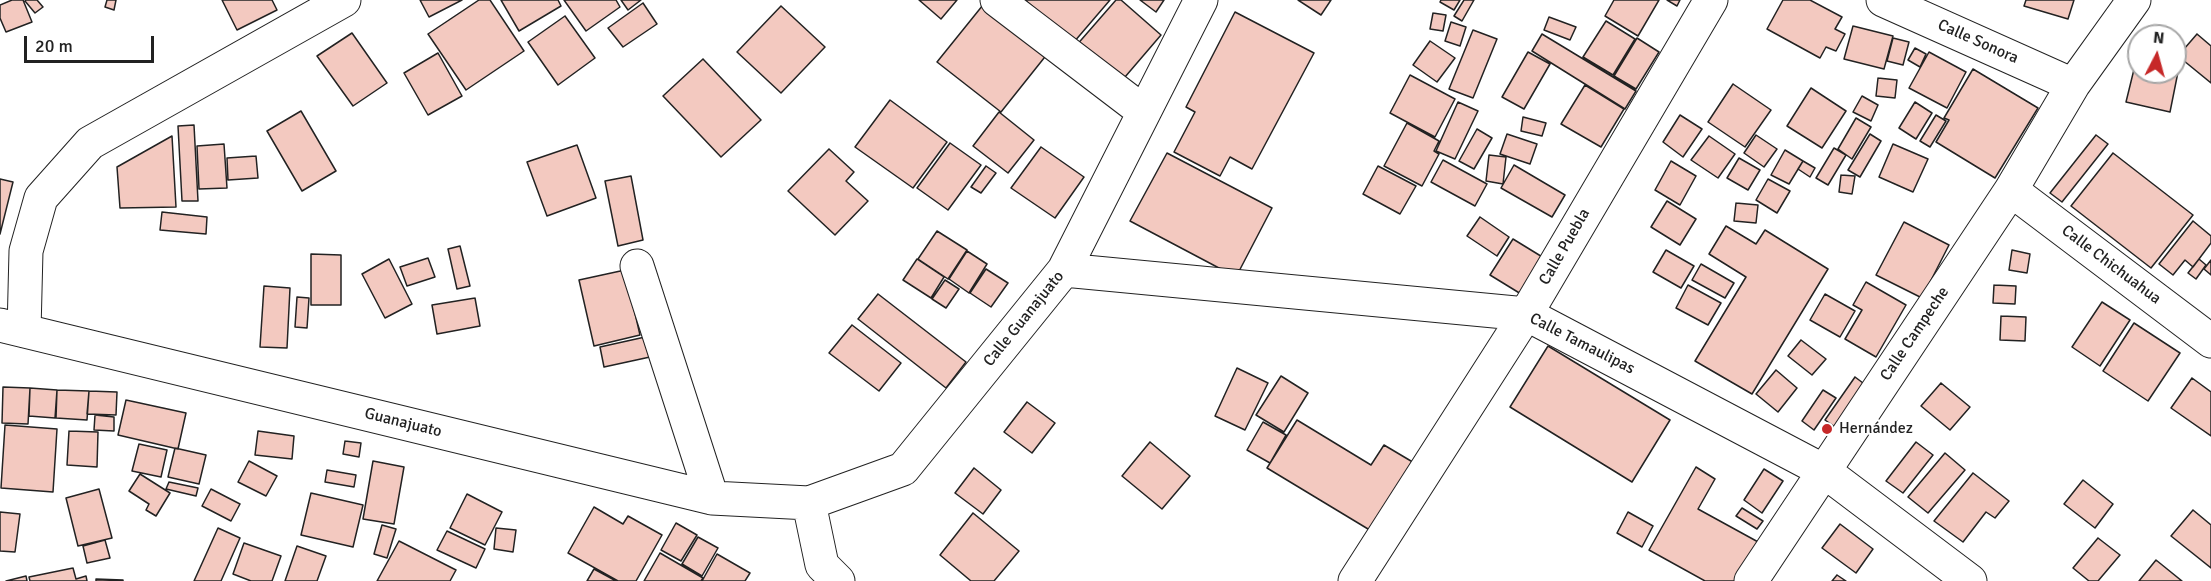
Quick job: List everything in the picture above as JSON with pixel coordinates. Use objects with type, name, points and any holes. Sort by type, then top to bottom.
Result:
[{"type":"street","points":[[12,328],[26,250],[41,198],[90,143],[344,0]]},
{"type":"street","points":[[997,0],[1144,112]]},
{"type":"street","name":"Calle Guanajuato","points":[[809,503],[903,469],[1064,270],[1201,0]]},
{"type":"street","name":"Calle Puebla","points":[[1355,581],[1526,314],[1711,0]]},
{"type":"street","name":"Calle Sonora","points":[[1882,0],[2073,85]]},
{"type":"street","name":"Calle Campeche","points":[[1751,581],[2011,190],[2073,85],[2134,0]]},
{"type":"street","name":"Calle Chichuahua","points":[[2011,190],[2211,341]]},
{"type":"street","points":[[637,266],[712,498]]},
{"type":"street","name":"Calle Tamaulipas","points":[[1064,270],[1526,314],[1824,471],[1970,581]]},
{"type":"street","name":"Guanajuato","points":[[12,328],[712,498],[809,503]]},
{"type":"street","points":[[809,503],[825,576]]},
{"type":"building","points":[[12,0],[23,0],[32,22],[6,32],[0,18],[0,5]]},
{"type":"building","points":[[26,0],[37,0],[43,7],[35,13]]},
{"type":"building","points":[[107,0],[116,0],[114,10],[105,7]]},
{"type":"building","points":[[222,0],[272,0],[277,10],[237,30]]},
{"type":"building","points":[[420,0],[462,0],[429,17]]},
{"type":"building","points":[[479,0],[490,0],[524,51],[466,90],[428,34]]},
{"type":"building","points":[[501,0],[558,0],[561,6],[519,31]]},
{"type":"building","points":[[564,0],[616,0],[620,7],[586,31]]},
{"type":"building","points":[[621,0],[641,0],[628,10]]},
{"type":"building","points":[[919,0],[957,0],[941,19]]},
{"type":"building","points":[[987,0],[1052,48],[1001,112],[937,62]]},
{"type":"building","points":[[1025,0],[1110,0],[1074,42]]},
{"type":"building","points":[[1116,0],[1121,0],[1161,35],[1119,84],[1075,47]]},
{"type":"building","points":[[1140,0],[1164,0],[1156,12]]},
{"type":"building","points":[[1298,0],[1331,0],[1321,15]]},
{"type":"building","points":[[1441,0],[1460,0],[1454,10],[1440,2]]},
{"type":"building","points":[[1464,0],[1474,0],[1462,21],[1454,16]]},
{"type":"building","points":[[1614,0],[1659,0],[1638,36],[1605,16]]},
{"type":"building","points":[[1667,0],[1680,0],[1677,6]]},
{"type":"building","points":[[1783,0],[1810,0],[1842,17],[1835,29],[1845,34],[1836,51],[1826,47],[1820,58],[1767,29]]},
{"type":"building","points":[[2026,0],[2074,0],[2068,19],[2024,6]]},
{"type":"building","points":[[643,3],[657,24],[623,47],[608,28]]},
{"type":"building","points":[[781,6],[825,47],[781,93],[737,52]]},
{"type":"building","points":[[1235,12],[1314,53],[1252,169],[1230,157],[1220,176],[1174,152],[1195,112],[1186,107]]},
{"type":"building","points":[[1433,13],[1446,15],[1443,31],[1430,29]]},
{"type":"building","points":[[565,16],[595,58],[558,85],[528,42]]},
{"type":"building","points":[[1549,17],[1576,27],[1570,40],[1544,30]]},
{"type":"building","points":[[1606,21],[1635,39],[1613,75],[1583,57]]},
{"type":"building","points":[[1451,22],[1466,27],[1460,46],[1445,41]]},
{"type":"building","points":[[1853,26],[1893,36],[1884,69],[1844,59]]},
{"type":"building","points":[[1473,30],[1497,39],[1473,98],[1449,89]]},
{"type":"building","points":[[352,33],[387,83],[353,106],[317,56]]},
{"type":"building","points":[[1542,34],[1636,91],[1625,109],[1532,51]]},
{"type":"building","points":[[2197,34],[2211,46],[2211,83],[2187,63],[2187,46]]},
{"type":"building","points":[[1637,38],[1659,52],[1636,89],[1614,76]]},
{"type":"building","points":[[1893,38],[1909,42],[1903,65],[1887,61]]},
{"type":"building","points":[[1430,41],[1455,58],[1437,82],[1413,65]]},
{"type":"building","points":[[1915,48],[1926,54],[1920,67],[1908,60]]},
{"type":"building","points":[[1528,52],[1550,64],[1524,109],[1502,97]]},
{"type":"building","points":[[1929,52],[1966,72],[1947,108],[1909,88]]},
{"type":"building","points":[[438,53],[462,96],[428,115],[404,73]]},
{"type":"building","points":[[703,59],[761,120],[721,157],[663,96]]},
{"type":"building","points":[[1973,69],[2038,108],[1995,178],[1936,142],[1949,120],[1944,118]]},
{"type":"building","points":[[1410,75],[1455,99],[1435,137],[1390,113]]},
{"type":"building","points":[[1878,78],[1897,80],[1895,98],[1876,96]]},
{"type":"building","points":[[1733,84],[1771,110],[1745,147],[1708,122]]},
{"type":"building","points":[[2130,84],[2176,84],[2170,112],[2126,102]]},
{"type":"building","points":[[1585,85],[1624,109],[1601,147],[1561,124]]},
{"type":"building","points":[[1811,88],[1846,111],[1822,148],[1787,126]]},
{"type":"building","points":[[1862,96],[1878,105],[1871,121],[1853,112]]},
{"type":"building","points":[[890,100],[947,142],[913,188],[855,147]]},
{"type":"building","points":[[1458,102],[1478,111],[1455,159],[1436,151]]},
{"type":"building","points":[[1915,102],[1932,113],[1916,139],[1899,128]]},
{"type":"building","points":[[301,111],[336,171],[302,191],[267,131]]},
{"type":"building","points":[[999,112],[1034,140],[1008,173],[973,146]]},
{"type":"building","points":[[1680,115],[1702,129],[1683,157],[1663,142]]},
{"type":"building","points":[[1936,115],[1946,121],[1930,147],[1920,141]]},
{"type":"building","points":[[1523,117],[1546,123],[1542,136],[1521,131]]},
{"type":"building","points":[[1856,118],[1871,127],[1852,159],[1838,149]]},
{"type":"building","points":[[1407,123],[1439,141],[1434,151],[1439,154],[1422,186],[1384,166]]},
{"type":"building","points":[[194,125],[198,201],[182,201],[178,126]]},
{"type":"building","points":[[1477,129],[1492,138],[1474,169],[1459,161]]},
{"type":"building","points":[[1507,134],[1537,144],[1530,164],[1500,154]]},
{"type":"building","points":[[1870,134],[1881,141],[1860,177],[1848,170]]},
{"type":"building","points":[[1756,135],[1777,149],[1764,167],[1744,153]]},
{"type":"building","points":[[2096,135],[2108,144],[2062,202],[2050,193]]},
{"type":"building","points":[[172,136],[176,207],[120,208],[117,167]]},
{"type":"building","points":[[1709,136],[1735,154],[1718,178],[1691,160]]},
{"type":"building","points":[[950,143],[981,165],[948,210],[917,188]]},
{"type":"building","points":[[224,144],[227,188],[199,189],[197,146]]},
{"type":"building","points":[[1893,144],[1928,159],[1913,192],[1879,177]]},
{"type":"building","points":[[577,145],[596,198],[547,216],[527,162]]},
{"type":"building","points":[[1041,147],[1084,177],[1055,218],[1011,188]]},
{"type":"building","points":[[1834,148],[1846,155],[1828,185],[1816,178]]},
{"type":"building","points":[[829,149],[854,172],[846,181],[868,201],[835,235],[788,191]]},
{"type":"building","points":[[1785,150],[1803,161],[1789,184],[1771,175]]},
{"type":"building","points":[[1167,153],[1272,208],[1236,277],[1130,221]]},
{"type":"building","points":[[2113,153],[2193,215],[2151,268],[2071,206]]},
{"type":"building","points":[[1489,155],[1506,157],[1503,184],[1486,181]]},
{"type":"building","points":[[256,156],[258,178],[228,180],[227,158]]},
{"type":"building","points":[[1739,158],[1760,170],[1748,190],[1727,178]]},
{"type":"building","points":[[1443,160],[1487,184],[1475,206],[1431,182]]},
{"type":"building","points":[[1671,161],[1696,176],[1680,205],[1655,190]]},
{"type":"building","points":[[1803,161],[1815,168],[1810,177],[1798,169]]},
{"type":"building","points":[[1514,165],[1565,195],[1552,217],[1501,188]]},
{"type":"building","points":[[986,166],[996,173],[981,193],[971,187]]},
{"type":"building","points":[[1378,166],[1416,186],[1400,214],[1363,194]]},
{"type":"building","points":[[1841,175],[1855,176],[1852,194],[1839,192]]},
{"type":"building","points":[[631,176],[643,240],[618,246],[605,181]]},
{"type":"building","points":[[0,179],[13,182],[0,234]]},
{"type":"building","points":[[1768,179],[1790,191],[1777,213],[1756,200]]},
{"type":"building","points":[[1667,201],[1696,219],[1680,245],[1651,227]]},
{"type":"building","points":[[1736,203],[1758,205],[1756,223],[1734,221]]},
{"type":"building","points":[[162,212],[207,217],[206,234],[160,230]]},
{"type":"building","points":[[1480,217],[1509,237],[1497,256],[1467,236]]},
{"type":"building","points":[[2193,221],[2211,236],[2211,243],[2193,267],[2185,260],[2173,275],[2159,264]]},
{"type":"building","points":[[1904,222],[1949,245],[1922,298],[1876,275]]},
{"type":"building","points":[[1726,226],[1756,244],[1765,230],[1828,269],[1752,394],[1695,361],[1746,277],[1709,254]]},
{"type":"building","points":[[937,231],[967,250],[948,279],[918,259]]},
{"type":"building","points":[[1513,239],[1544,258],[1521,294],[1490,275]]},
{"type":"building","points":[[460,246],[470,286],[457,289],[448,249]]},
{"type":"building","points":[[1666,250],[1694,266],[1681,288],[1653,272]]},
{"type":"building","points":[[2012,250],[2030,254],[2027,273],[2009,270]]},
{"type":"building","points":[[967,251],[987,264],[969,293],[949,279]]},
{"type":"building","points":[[311,254],[341,255],[341,305],[311,305]]},
{"type":"building","points":[[428,258],[435,277],[407,286],[400,267]]},
{"type":"building","points":[[389,259],[412,304],[385,318],[362,274]]},
{"type":"building","points":[[917,259],[944,277],[931,298],[903,280]]},
{"type":"building","points":[[2199,259],[2206,265],[2196,279],[2188,273]]},
{"type":"building","points":[[2211,260],[2211,275],[2204,269]]},
{"type":"building","points":[[1701,264],[1734,283],[1725,298],[1692,280]]},
{"type":"building","points":[[986,269],[1008,283],[991,307],[970,293]]},
{"type":"building","points":[[625,270],[640,335],[594,346],[579,280]]},
{"type":"building","points":[[945,280],[959,289],[946,308],[932,299]]},
{"type":"building","points":[[1866,282],[1906,305],[1876,357],[1845,339],[1862,310],[1853,305]]},
{"type":"building","points":[[1688,285],[1721,303],[1708,325],[1676,308]]},
{"type":"building","points":[[1994,285],[2016,286],[2015,304],[1993,303]]},
{"type":"building","points":[[264,286],[290,288],[287,348],[260,347]]},
{"type":"building","points":[[878,294],[966,362],[946,388],[858,319]]},
{"type":"building","points":[[1825,294],[1855,311],[1840,337],[1810,320]]},
{"type":"building","points":[[297,297],[309,298],[307,328],[295,327]]},
{"type":"building","points":[[475,298],[480,326],[437,334],[432,305]]},
{"type":"building","points":[[2102,302],[2130,320],[2100,366],[2072,347]]},
{"type":"building","points":[[2001,316],[2026,317],[2025,341],[2000,340]]},
{"type":"building","points":[[2134,323],[2180,353],[2148,401],[2103,371]]},
{"type":"building","points":[[852,325],[901,363],[879,391],[829,353]]},
{"type":"building","points":[[645,337],[650,357],[604,367],[600,347]]},
{"type":"building","points":[[1801,340],[1826,359],[1812,375],[1788,356]]},
{"type":"building","points":[[1548,346],[1670,420],[1632,482],[1510,407]]},
{"type":"building","points":[[1237,368],[1268,383],[1245,430],[1215,416]]},
{"type":"building","points":[[1776,370],[1797,388],[1778,412],[1756,394]]},
{"type":"building","points":[[1281,376],[1308,393],[1284,432],[1256,415]]},
{"type":"building","points":[[1855,377],[1867,386],[1838,429],[1825,420]]},
{"type":"building","points":[[2192,378],[2211,392],[2211,436],[2171,408]]},
{"type":"building","points":[[1941,383],[1970,407],[1950,430],[1921,406]]},
{"type":"building","points":[[3,387],[30,388],[28,424],[2,423]]},
{"type":"building","points":[[30,388],[57,390],[55,418],[29,416]]},
{"type":"building","points":[[57,390],[89,391],[87,420],[56,418]]},
{"type":"building","points":[[1823,390],[1836,398],[1814,430],[1802,421]]},
{"type":"building","points":[[89,391],[117,392],[116,415],[87,414]]},
{"type":"building","points":[[126,400],[186,413],[178,449],[118,435]]},
{"type":"building","points":[[1027,402],[1055,423],[1032,453],[1004,432]]},
{"type":"building","points":[[95,415],[114,417],[114,431],[94,430]]},
{"type":"building","points":[[1297,420],[1371,465],[1384,445],[1416,464],[1373,532],[1267,468]]},
{"type":"building","points":[[1263,422],[1286,435],[1270,463],[1247,450]]},
{"type":"building","points":[[5,425],[57,429],[53,492],[1,488]]},
{"type":"building","points":[[69,431],[98,432],[97,467],[67,465]]},
{"type":"building","points":[[258,431],[294,436],[292,459],[255,455]]},
{"type":"building","points":[[345,441],[361,443],[359,457],[343,454]]},
{"type":"building","points":[[1150,442],[1190,476],[1162,509],[1122,476]]},
{"type":"building","points":[[1916,442],[1933,455],[1903,493],[1886,481]]},
{"type":"building","points":[[139,444],[167,450],[161,477],[132,471]]},
{"type":"building","points":[[175,448],[206,455],[199,484],[168,477]]},
{"type":"building","points":[[1945,453],[1965,470],[1928,513],[1908,497]]},
{"type":"building","points":[[249,461],[277,476],[266,496],[238,482]]},
{"type":"building","points":[[373,461],[404,467],[394,524],[363,519]]},
{"type":"building","points":[[1696,467],[1715,479],[1698,509],[1760,543],[1738,581],[1705,581],[1649,550]]},
{"type":"building","points":[[974,468],[1001,490],[983,514],[955,493]]},
{"type":"building","points":[[1764,469],[1783,481],[1762,513],[1744,500]]},
{"type":"building","points":[[327,470],[356,475],[354,487],[325,482]]},
{"type":"building","points":[[1973,473],[2009,501],[1995,518],[1986,512],[1963,542],[1934,521]]},
{"type":"building","points":[[140,474],[170,493],[156,516],[146,510],[149,504],[129,491]]},
{"type":"building","points":[[2083,480],[2113,504],[2095,528],[2064,504]]},
{"type":"building","points":[[169,482],[198,488],[196,496],[166,489]]},
{"type":"building","points":[[99,489],[112,538],[78,546],[66,498]]},
{"type":"building","points":[[211,489],[240,504],[231,521],[202,506]]},
{"type":"building","points":[[311,493],[363,505],[353,547],[301,535]]},
{"type":"building","points":[[467,494],[502,512],[485,545],[450,528]]},
{"type":"building","points":[[594,507],[623,524],[628,516],[662,535],[636,581],[618,581],[568,553]]},
{"type":"building","points":[[1742,508],[1763,521],[1757,529],[1736,516]]},
{"type":"building","points":[[2193,510],[2211,525],[2211,568],[2171,536]]},
{"type":"building","points":[[0,512],[20,514],[15,552],[0,551]]},
{"type":"building","points":[[1628,512],[1653,526],[1642,547],[1617,533]]},
{"type":"building","points":[[973,513],[1019,551],[994,581],[971,581],[940,555]]},
{"type":"building","points":[[676,523],[697,535],[681,561],[661,550]]},
{"type":"building","points":[[1840,524],[1873,549],[1856,573],[1822,548]]},
{"type":"building","points":[[382,525],[396,529],[387,558],[374,554]]},
{"type":"building","points":[[218,528],[240,538],[221,581],[194,581]]},
{"type":"building","points":[[496,528],[516,530],[513,552],[494,549]]},
{"type":"building","points":[[447,531],[485,549],[476,568],[437,550]]},
{"type":"building","points":[[698,537],[718,548],[702,576],[682,564]]},
{"type":"building","points":[[2098,538],[2120,555],[2098,581],[2089,581],[2073,568]]},
{"type":"building","points":[[105,540],[110,558],[87,563],[83,546]]},
{"type":"building","points":[[399,541],[456,570],[450,581],[377,581]]},
{"type":"building","points":[[244,543],[281,556],[272,581],[251,581],[233,574]]},
{"type":"building","points":[[297,546],[326,556],[317,581],[285,581]]},
{"type":"building","points":[[660,553],[703,578],[701,581],[644,581]]},
{"type":"building","points":[[717,554],[750,573],[745,581],[702,581]]},
{"type":"building","points":[[2156,560],[2182,581],[2139,581]]},
{"type":"building","points":[[73,568],[76,579],[86,576],[87,581],[30,581],[29,577]]},
{"type":"building","points":[[594,569],[616,581],[587,581]]},
{"type":"building","points":[[1837,575],[1846,581],[1832,581]]},
{"type":"building","points":[[26,576],[27,581],[6,581]]},
{"type":"building","points":[[96,579],[123,580],[123,581],[96,581]]},
{"type":"place","name":"Hernández","points":[[1827,429]]}]
